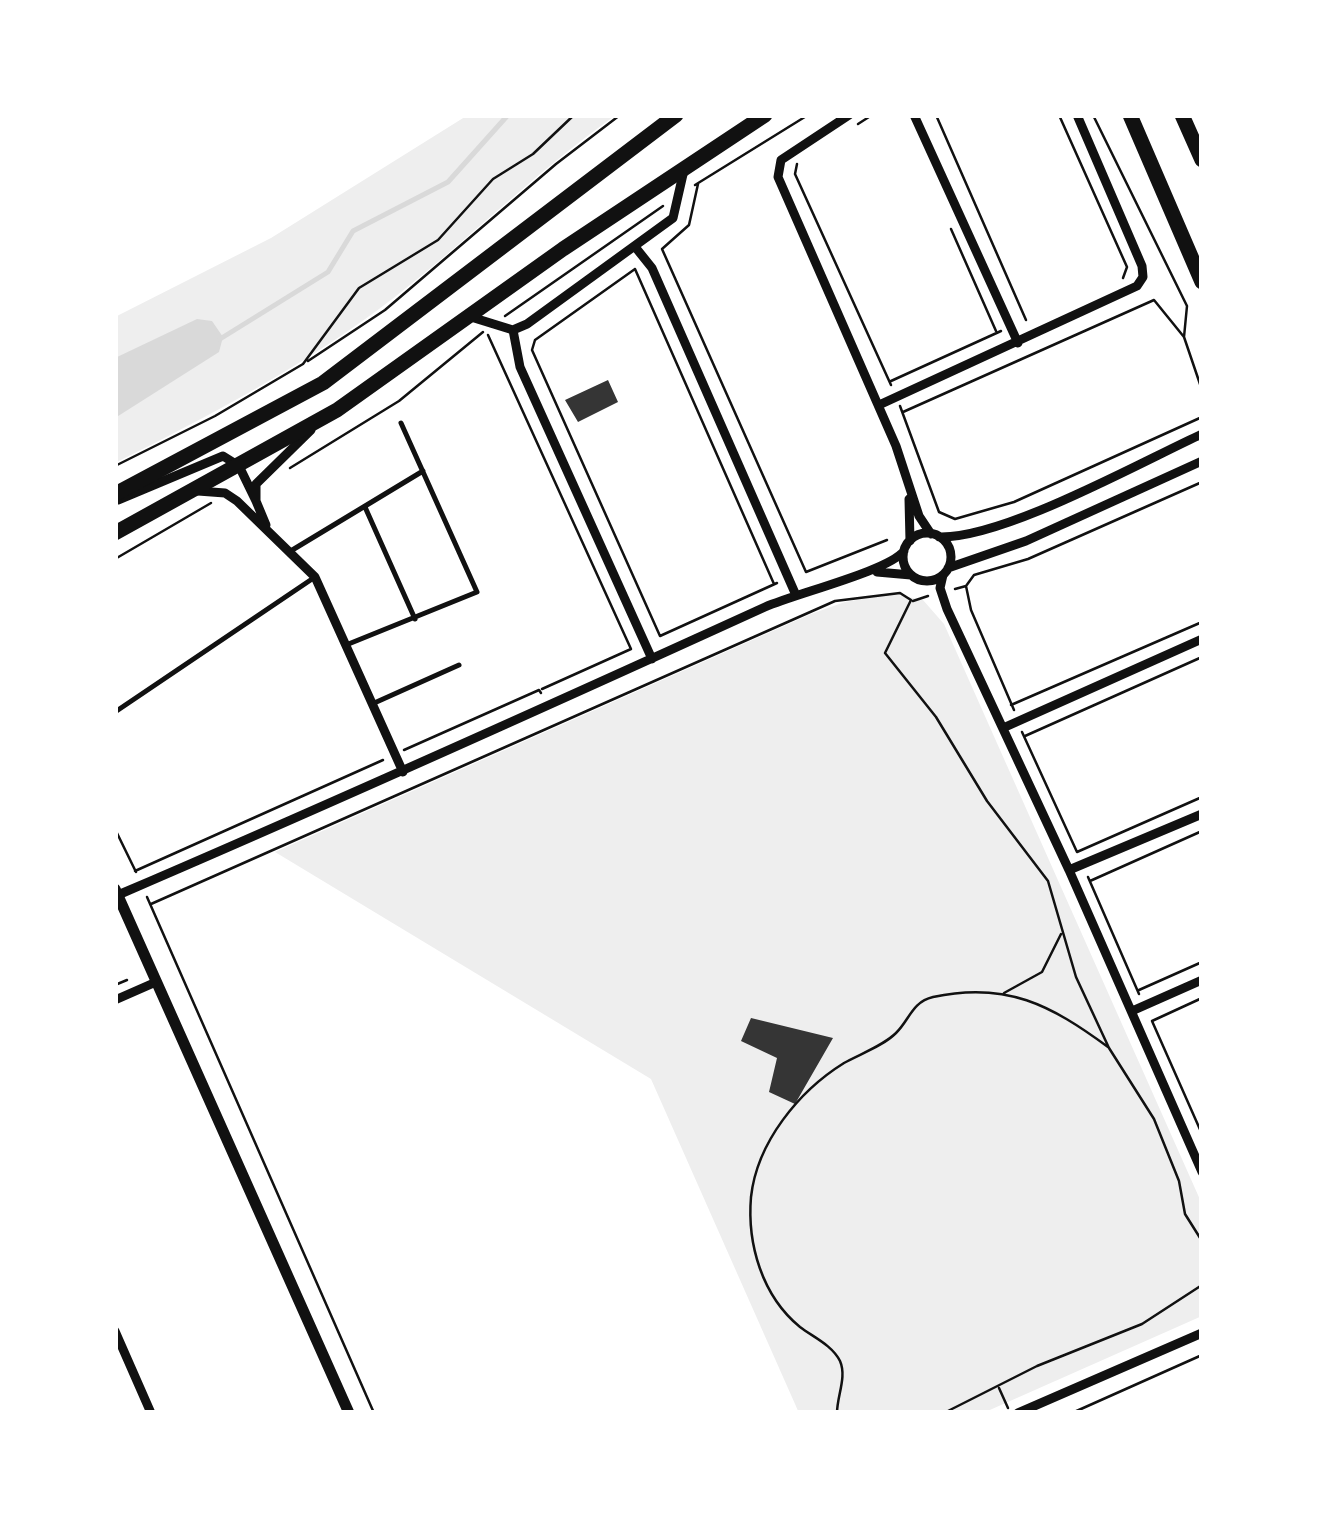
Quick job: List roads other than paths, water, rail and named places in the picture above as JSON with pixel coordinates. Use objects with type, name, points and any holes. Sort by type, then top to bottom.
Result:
[{"type":"highway","points":[[115,497],[322,383],[676,115]]},
{"type":"highway","points":[[115,533],[337,410],[684,167],[766,115]]},
{"type":"highway","points":[[1130,115],[1202,282]]},
{"type":"highway","points":[[1182,115],[1202,160]]},
{"type":"street","points":[[849,115],[792,151],[777,168],[781,188],[879,405],[919,516],[950,551],[940,588],[946,609],[1198,1150],[1202,1172]]},
{"type":"street","points":[[914,115],[1018,342]]},
{"type":"street","points":[[879,405],[1130,292],[1143,277],[1077,115]]},
{"type":"street","points":[[513,330],[636,248],[673,218],[684,167]]},
{"type":"street","points":[[636,248],[652,268],[796,593]]},
{"type":"street","points":[[469,317],[513,330]]},
{"type":"street","points":[[513,330],[520,367],[652,660]]},
{"type":"street","points":[[256,501],[256,484],[337,410]]},
{"type":"street","points":[[870,572],[907,546],[935,536],[959,537],[1016,519],[1202,434]]},
{"type":"street","points":[[115,497],[222,456],[240,466],[269,532]]},
{"type":"street","points":[[349,1413],[116,892],[142,885],[547,710],[796,593],[870,572],[898,572],[917,578],[945,571],[1026,541],[1202,461]]},
{"type":"street","points":[[906,476],[904,565],[946,609]]},
{"type":"street","points":[[195,491],[225,493],[315,577],[403,772]]},
{"type":"street","points":[[1002,728],[1202,639]]},
{"type":"street","points":[[1070,870],[1202,814]]},
{"type":"street","points":[[1132,1011],[1202,980]]},
{"type":"street","points":[[115,1000],[156,982]]},
{"type":"street","points":[[115,1331],[151,1413]]},
{"type":"street","points":[[1022,1412],[1202,1334]]},
{"type":"street","points":[[116,1367],[128,1361]]},
{"type":"lane","points":[[346,645],[477,592],[402,422]]},
{"type":"lane","points":[[289,552],[423,471]]},
{"type":"lane","points":[[364,507],[415,619]]},
{"type":"lane","points":[[115,712],[315,577]]},
{"type":"lane","points":[[372,704],[459,665]]},
{"type":"waterway","points":[[220,339],[328,272],[353,231],[448,182],[508,115]]}]
